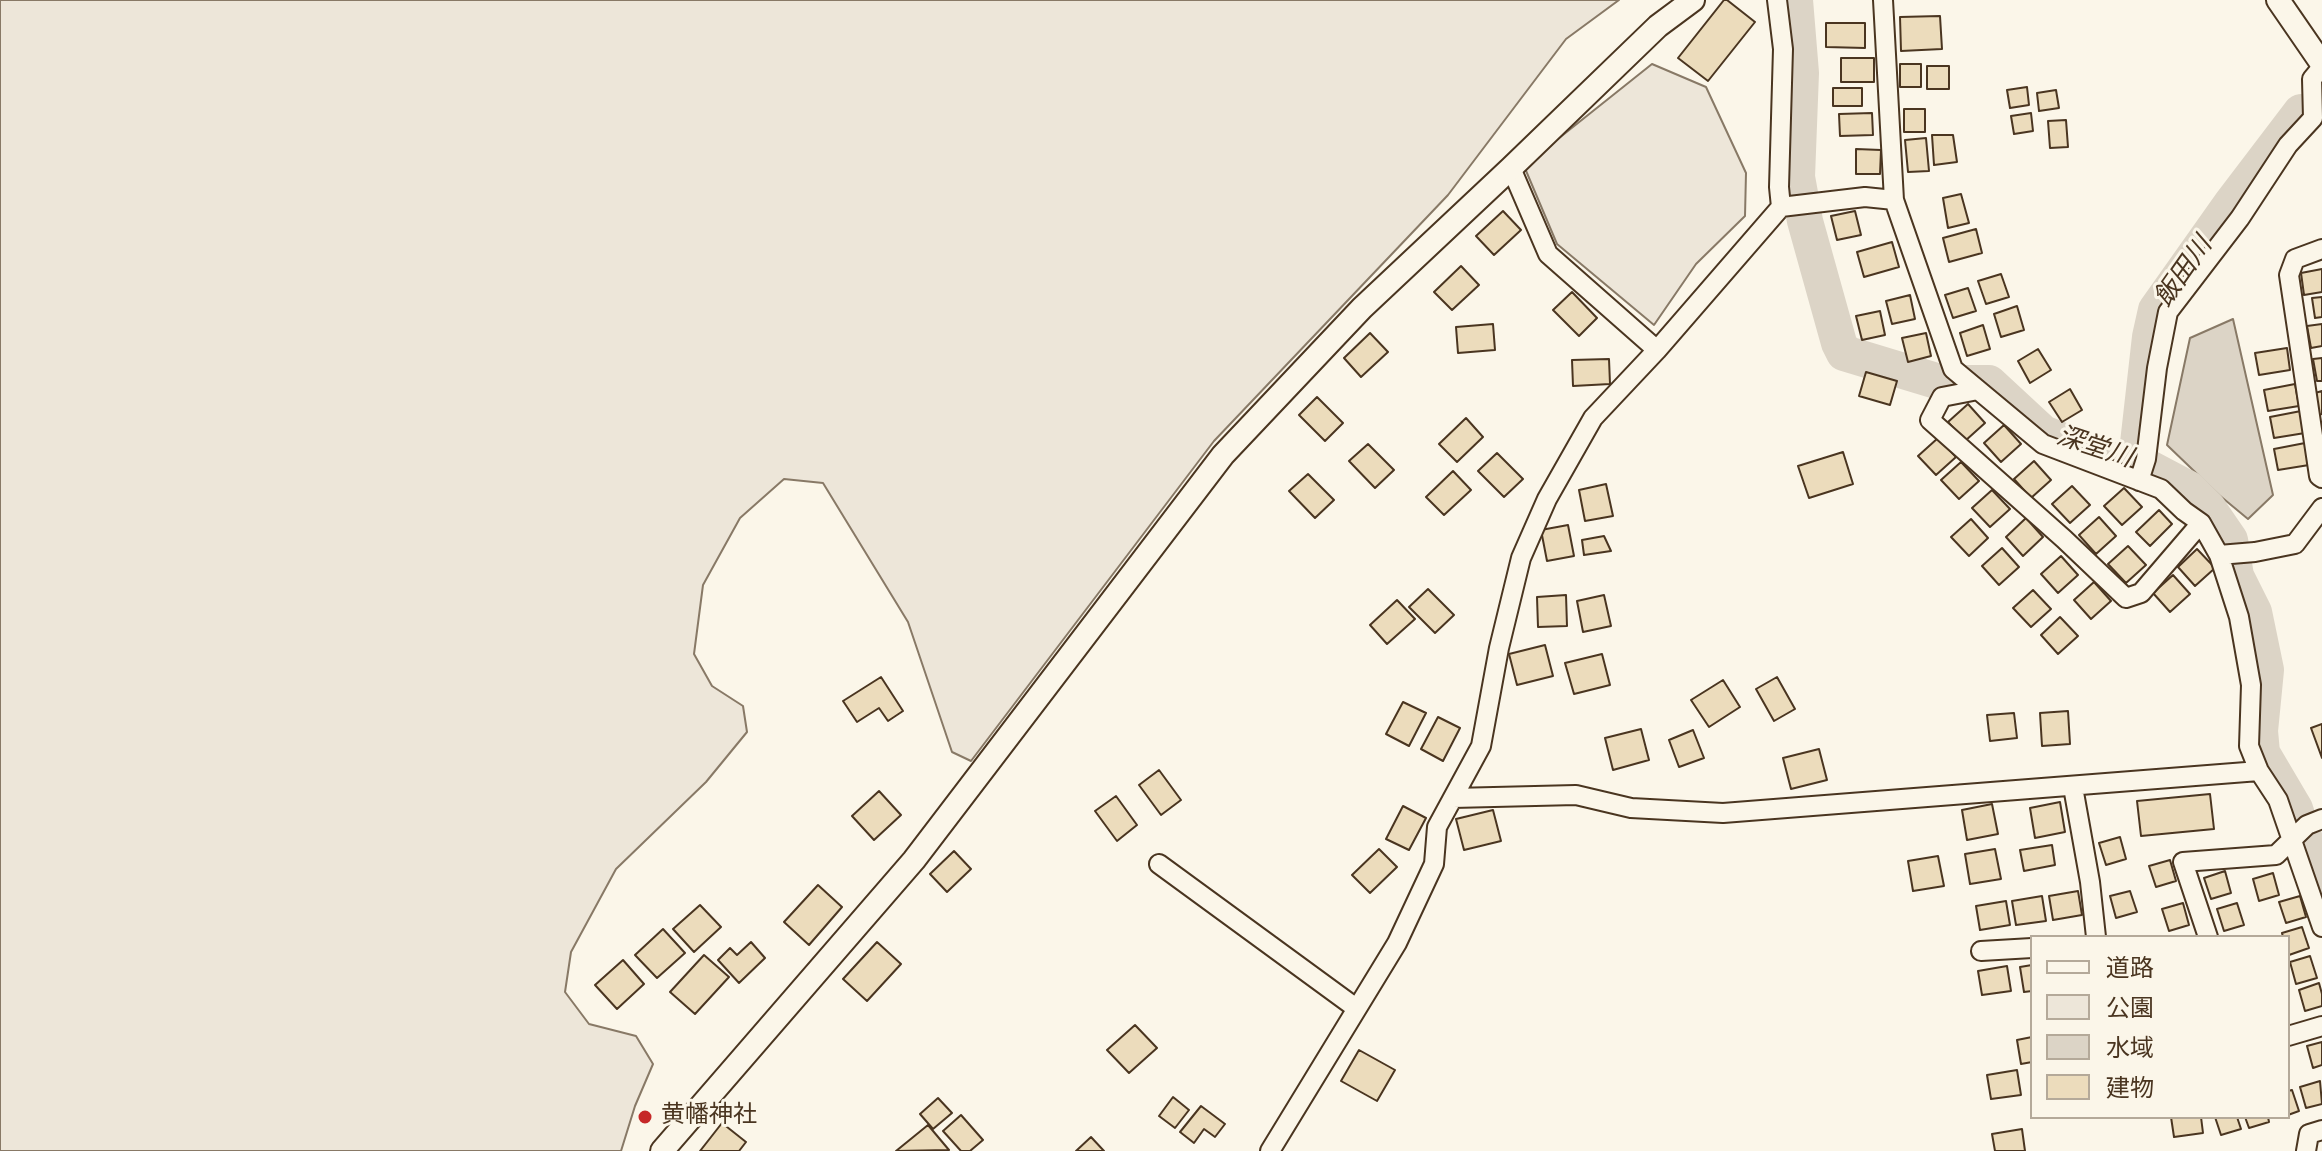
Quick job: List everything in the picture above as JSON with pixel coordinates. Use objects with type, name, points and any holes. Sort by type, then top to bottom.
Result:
[{"type":"street","points":[[662,1151],[914,860],[1223,455],[1362,308],[1658,26],[1693,0]]},
{"type":"street","points":[[1777,0],[1783,49],[1781,207]]},
{"type":"street","points":[[1883,0],[1894,200],[1953,369],[2043,444],[2142,471],[2201,523],[2219,555],[2242,631],[2251,685],[2249,746],[2259,771],[2278,800],[2322,927]]},
{"type":"street","points":[[2142,471],[2168,312],[2240,218],[2288,145],[2313,118],[2312,79],[2322,66],[2278,0]]},
{"type":"street","points":[[1511,168],[1548,254],[1657,350]]},
{"type":"street","points":[[1270,1151],[1397,943],[1434,864],[1437,827],[1481,746],[1499,648],[1521,558],[1542,511],[1593,418],[1657,350],[1781,207],[1865,197],[1894,200]]},
{"type":"street","points":[[2322,249],[2295,259],[2289,275],[2319,476],[2322,478]]},
{"type":"street","points":[[1978,390],[1942,397],[1930,420],[2126,598],[2141,593],[2201,523]]},
{"type":"street","points":[[2219,555],[2295,544],[2322,508]]},
{"type":"street","points":[[1453,798],[1576,795],[1631,808],[1723,813],[2259,771]]},
{"type":"street","points":[[2073,787],[2096,935]]},
{"type":"street","points":[[2207,935],[2183,862],[2276,855],[2307,825],[2322,819]]},
{"type":"street","points":[[1159,864],[1356,1008]]},
{"type":"street","points":[[1981,951],[2030,948]]},
{"type":"street","points":[[2290,1035],[2322,1026]]},
{"type":"street","points":[[2306,1151],[2309,1134],[2322,1130]]},
{"type":"green space","points":[[0,0],[1619,0],[1566,39],[1448,195],[1214,441],[971,761],[952,752],[908,622],[823,483],[784,479],[740,518],[703,585],[694,654],[712,686],[743,706],[747,732],[706,782],[616,869],[571,952],[565,992],[589,1024],[636,1036],[653,1064],[621,1151],[0,1151]]},
{"type":"green space","points":[[1652,64],[1706,87],[1746,173],[1745,216],[1696,264],[1654,325],[1557,244],[1524,166]]},
{"type":"water","points":[[2233,319],[2273,495],[2248,519],[2167,445],[2190,338]]},
{"type":"building","points":[[1724,0],[1755,22],[1708,81],[1678,58]]},
{"type":"building","points":[[1940,16],[1942,49],[1901,51],[1900,17]]},
{"type":"building","points":[[1826,23],[1865,23],[1865,48],[1826,47]]},
{"type":"building","points":[[1841,58],[1874,58],[1874,82],[1841,82]]},
{"type":"building","points":[[1900,64],[1921,64],[1921,87],[1900,87]]},
{"type":"building","points":[[1927,66],[1949,66],[1949,89],[1927,89]]},
{"type":"building","points":[[2027,87],[2029,105],[2010,108],[2007,90]]},
{"type":"building","points":[[1833,88],[1862,88],[1862,106],[1833,106]]},
{"type":"building","points":[[2056,90],[2059,108],[2039,111],[2037,93]]},
{"type":"building","points":[[1904,109],[1925,109],[1925,132],[1904,132]]},
{"type":"building","points":[[1872,113],[1873,135],[1840,136],[1839,114]]},
{"type":"building","points":[[2031,113],[2033,131],[2014,134],[2011,116]]},
{"type":"building","points":[[2066,120],[2068,147],[2050,148],[2048,121]]},
{"type":"building","points":[[1932,135],[1953,135],[1957,162],[1934,165]]},
{"type":"building","points":[[1926,138],[1929,171],[1908,172],[1905,140]]},
{"type":"building","points":[[1856,149],[1881,150],[1880,174],[1856,174]]},
{"type":"building","points":[[1961,194],[1969,223],[1948,228],[1943,198]]},
{"type":"building","points":[[1503,211],[1521,230],[1494,255],[1476,236]]},
{"type":"building","points":[[1855,211],[1861,235],[1837,240],[1831,216]]},
{"type":"building","points":[[1976,229],[1982,253],[1949,262],[1943,238]]},
{"type":"building","points":[[1892,242],[1899,267],[1864,277],[1857,252]]},
{"type":"building","points":[[1461,266],[1479,285],[1452,310],[1434,292]]},
{"type":"building","points":[[2322,269],[2322,292],[2304,295],[2301,273]]},
{"type":"building","points":[[2001,274],[2009,297],[1986,304],[1978,281]]},
{"type":"building","points":[[1968,288],[1976,311],[1953,318],[1945,295]]},
{"type":"building","points":[[1572,292],[1597,318],[1579,336],[1553,310]]},
{"type":"building","points":[[1910,295],[1915,319],[1892,324],[1886,301]]},
{"type":"building","points":[[2322,297],[2322,317],[2315,318],[2312,298]]},
{"type":"building","points":[[2017,306],[2024,330],[2001,337],[1994,314]]},
{"type":"building","points":[[1880,311],[1885,335],[1862,340],[1856,316]]},
{"type":"building","points":[[1493,324],[1495,350],[1458,353],[1456,327]]},
{"type":"building","points":[[2322,324],[2322,346],[2311,348],[2307,326]]},
{"type":"building","points":[[1983,325],[1990,349],[1967,356],[1960,333]]},
{"type":"building","points":[[1370,333],[1388,352],[1361,377],[1344,358]]},
{"type":"building","points":[[1926,333],[1931,356],[1908,362],[1902,338]]},
{"type":"building","points":[[2287,348],[2290,370],[2259,375],[2255,353]]},
{"type":"building","points":[[2038,349],[2051,370],[2030,383],[2018,361]]},
{"type":"building","points":[[2322,358],[2322,381],[2317,381],[2313,359]]},
{"type":"building","points":[[1609,359],[1610,384],[1573,386],[1572,360]]},
{"type":"building","points":[[1866,372],[1897,381],[1890,405],[1859,396]]},
{"type":"building","points":[[2295,384],[2299,406],[2268,411],[2264,390]]},
{"type":"building","points":[[2070,389],[2082,410],[2062,422],[2049,402]]},
{"type":"building","points":[[2322,391],[2322,414],[2319,415],[2315,393]]},
{"type":"building","points":[[1317,397],[1343,423],[1325,441],[1299,415]]},
{"type":"building","points":[[1968,404],[1985,423],[1965,441],[1948,422]]},
{"type":"building","points":[[2301,411],[2305,433],[2274,438],[2270,417]]},
{"type":"building","points":[[1466,418],[1483,437],[1457,462],[1439,444]]},
{"type":"building","points":[[2004,425],[2021,444],[2001,462],[1984,443]]},
{"type":"building","points":[[1938,438],[1956,457],[1936,475],[1918,456]]},
{"type":"building","points":[[2305,443],[2309,465],[2278,470],[2274,449]]},
{"type":"building","points":[[1368,444],[1394,470],[1375,488],[1349,461]]},
{"type":"building","points":[[1843,452],[1853,484],[1809,498],[1798,466]]},
{"type":"building","points":[[1497,453],[1523,479],[1504,497],[1478,471]]},
{"type":"building","points":[[2034,461],[2051,480],[2031,498],[2014,479]]},
{"type":"building","points":[[1961,462],[1979,481],[1959,499],[1941,480]]},
{"type":"building","points":[[1453,471],[1471,490],[1444,515],[1426,497]]},
{"type":"building","points":[[1308,474],[1334,500],[1315,518],[1289,491]]},
{"type":"building","points":[[1606,484],[1613,516],[1585,521],[1579,490]]},
{"type":"building","points":[[2072,486],[2090,505],[2070,523],[2052,504]]},
{"type":"building","points":[[2124,488],[2142,507],[2122,525],[2104,506]]},
{"type":"building","points":[[1992,490],[2010,509],[1990,527],[1972,508]]},
{"type":"building","points":[[2159,510],[2172,524],[2150,546],[2136,532]]},
{"type":"building","points":[[2099,517],[2116,536],[2096,554],[2079,535]]},
{"type":"building","points":[[2026,518],[2043,537],[2023,556],[2006,537]]},
{"type":"building","points":[[1971,519],[1988,538],[1969,556],[1951,537]]},
{"type":"building","points":[[1568,525],[1574,556],[1547,561],[1541,530]]},
{"type":"building","points":[[1604,536],[1611,551],[1584,555],[1582,540]]},
{"type":"building","points":[[2128,546],[2146,565],[2126,583],[2108,564]]},
{"type":"building","points":[[2002,548],[2019,567],[1999,585],[1982,566]]},
{"type":"building","points":[[2197,549],[2215,568],[2195,586],[2178,567]]},
{"type":"building","points":[[2061,556],[2078,575],[2058,593],[2041,574]]},
{"type":"building","points":[[2173,575],[2190,594],[2170,612],[2153,593]]},
{"type":"building","points":[[2094,582],[2111,601],[2091,619],[2074,600]]},
{"type":"building","points":[[1428,589],[1454,615],[1435,633],[1409,607]]},
{"type":"building","points":[[2033,590],[2051,609],[2031,627],[2013,608]]},
{"type":"building","points":[[1566,595],[1567,626],[1538,627],[1537,597]]},
{"type":"building","points":[[1604,595],[1611,626],[1583,632],[1577,601]]},
{"type":"building","points":[[1397,600],[1415,619],[1387,644],[1370,625]]},
{"type":"building","points":[[2060,617],[2078,636],[2058,654],[2041,635]]},
{"type":"building","points":[[1545,645],[1553,676],[1517,685],[1509,654]]},
{"type":"building","points":[[1602,654],[1610,685],[1574,694],[1565,663]]},
{"type":"building","points":[[881,677],[903,711],[888,721],[879,708],[857,722],[843,701]]},
{"type":"building","points":[[1777,677],[1795,709],[1774,721],[1756,689]]},
{"type":"building","points":[[1723,680],[1740,707],[1709,727],[1691,700]]},
{"type":"building","points":[[1403,702],[1426,713],[1409,746],[1386,734]]},
{"type":"building","points":[[2068,711],[2070,744],[2042,746],[2040,713]]},
{"type":"building","points":[[2014,713],[2017,738],[1990,741],[1987,715]]},
{"type":"building","points":[[1438,717],[1460,728],[1443,761],[1421,749]]},
{"type":"building","points":[[2322,724],[2322,758],[2311,728]]},
{"type":"building","points":[[1641,729],[1649,760],[1613,770],[1605,738]]},
{"type":"building","points":[[1693,730],[1704,758],[1679,767],[1669,740]]},
{"type":"building","points":[[1819,749],[1827,780],[1791,789],[1783,758]]},
{"type":"building","points":[[1159,770],[1181,800],[1161,815],[1139,785]]},
{"type":"building","points":[[879,791],[901,815],[874,840],[852,816]]},
{"type":"building","points":[[2210,794],[2214,829],[2141,836],[2137,801]]},
{"type":"building","points":[[1116,796],[1137,825],[1117,841],[1095,811]]},
{"type":"building","points":[[2060,802],[2065,832],[2035,838],[2030,808]]},
{"type":"building","points":[[1992,804],[1998,834],[1967,840],[1962,810]]},
{"type":"building","points":[[1403,806],[1426,818],[1409,850],[1386,839]]},
{"type":"building","points":[[1493,810],[1501,841],[1464,850],[1456,819]]},
{"type":"building","points":[[2120,837],[2126,859],[2106,865],[2099,843]]},
{"type":"building","points":[[2052,845],[2055,865],[2024,871],[2020,850]]},
{"type":"building","points":[[1379,849],[1397,867],[1370,893],[1352,875]]},
{"type":"building","points":[[1995,849],[2001,879],[1970,884],[1965,854]]},
{"type":"building","points":[[954,851],[971,869],[947,892],[930,874]]},
{"type":"building","points":[[1938,856],[1944,886],[1913,891],[1908,861]]},
{"type":"building","points":[[2170,860],[2176,881],[2156,887],[2149,866]]},
{"type":"building","points":[[2225,871],[2231,893],[2211,899],[2204,878]]},
{"type":"building","points":[[2273,873],[2279,895],[2259,901],[2253,879]]},
{"type":"building","points":[[818,885],[842,907],[809,945],[784,922]]},
{"type":"building","points":[[2078,891],[2082,915],[2053,920],[2049,896]]},
{"type":"building","points":[[2130,891],[2137,912],[2116,918],[2110,896]]},
{"type":"building","points":[[2042,896],[2046,921],[2016,925],[2012,901]]},
{"type":"building","points":[[2300,896],[2306,917],[2286,923],[2279,902]]},
{"type":"building","points":[[2006,901],[2010,925],[1980,930],[1976,906]]},
{"type":"building","points":[[2183,903],[2189,925],[2169,931],[2162,909]]},
{"type":"building","points":[[2237,903],[2244,925],[2224,931],[2217,909]]},
{"type":"building","points":[[700,905],[721,927],[694,952],[673,929]]},
{"type":"building","points":[[2302,927],[2309,948],[2290,955],[2290,935],[2282,933]]},
{"type":"building","points":[[663,929],[685,953],[657,978],[635,955]]},
{"type":"building","points":[[751,942],[765,958],[739,983],[718,960],[730,948],[737,955]]},
{"type":"building","points":[[877,942],[901,964],[867,1001],[843,979]]},
{"type":"building","points":[[704,955],[729,977],[695,1014],[670,992]]},
{"type":"building","points":[[2310,956],[2317,978],[2296,984],[2290,962]]},
{"type":"building","points":[[623,960],[644,984],[617,1009],[595,985]]},
{"type":"building","points":[[2030,965],[2030,991],[2024,992],[2020,967]]},
{"type":"building","points":[[2007,966],[2011,991],[1982,995],[1978,971]]},
{"type":"building","points":[[2319,983],[2322,1006],[2305,1011],[2299,990]]},
{"type":"building","points":[[1135,1025],[1157,1048],[1129,1073],[1107,1050]]},
{"type":"building","points":[[2030,1037],[2030,1062],[2021,1064],[2017,1040]]},
{"type":"building","points":[[2322,1042],[2322,1065],[2313,1068],[2307,1046]]},
{"type":"building","points":[[1359,1050],[1395,1070],[1377,1101],[1341,1081]]},
{"type":"building","points":[[2017,1070],[2021,1095],[1991,1099],[1987,1075]]},
{"type":"building","points":[[2320,1081],[2322,1104],[2306,1108],[2300,1087]]},
{"type":"building","points":[[2290,1090],[2299,1111],[2290,1114]]},
{"type":"building","points":[[1173,1097],[1189,1110],[1175,1128],[1159,1116]]},
{"type":"building","points":[[938,1098],[952,1113],[933,1129],[920,1114]]},
{"type":"building","points":[[1201,1106],[1225,1124],[1215,1137],[1204,1129],[1194,1143],[1180,1132]]},
{"type":"building","points":[[961,1115],[983,1140],[970,1151],[961,1151],[943,1131]]},
{"type":"building","points":[[2171,1119],[2201,1119],[2203,1133],[2174,1137]]},
{"type":"building","points":[[2216,1119],[2238,1119],[2241,1129],[2221,1135]]},
{"type":"building","points":[[2246,1119],[2268,1119],[2269,1122],[2249,1128]]},
{"type":"building","points":[[722,1123],[746,1142],[739,1151],[700,1151]]},
{"type":"building","points":[[928,1125],[949,1150],[896,1151]]},
{"type":"building","points":[[2022,1129],[2025,1151],[1995,1151],[1992,1134]]},
{"type":"building","points":[[1091,1137],[1104,1151],[1076,1151]]},
{"type":"waterway","name":"深堂川","points":[[1795,0],[1801,73],[1797,177],[1805,221],[1844,353],[1943,383],[1989,383],[2043,433],[2112,460],[2136,461],[2189,489],[2208,508],[2230,540],[2236,576],[2254,612],[2266,670],[2260,731],[2262,753],[2295,809],[2322,891]]},
{"type":"waterway","name":"飯田川","points":[[2136,461],[2150,337],[2156,310],[2301,112]]},
{"type":"place","name":"黄幡神社","points":[[645,1117]]}]
